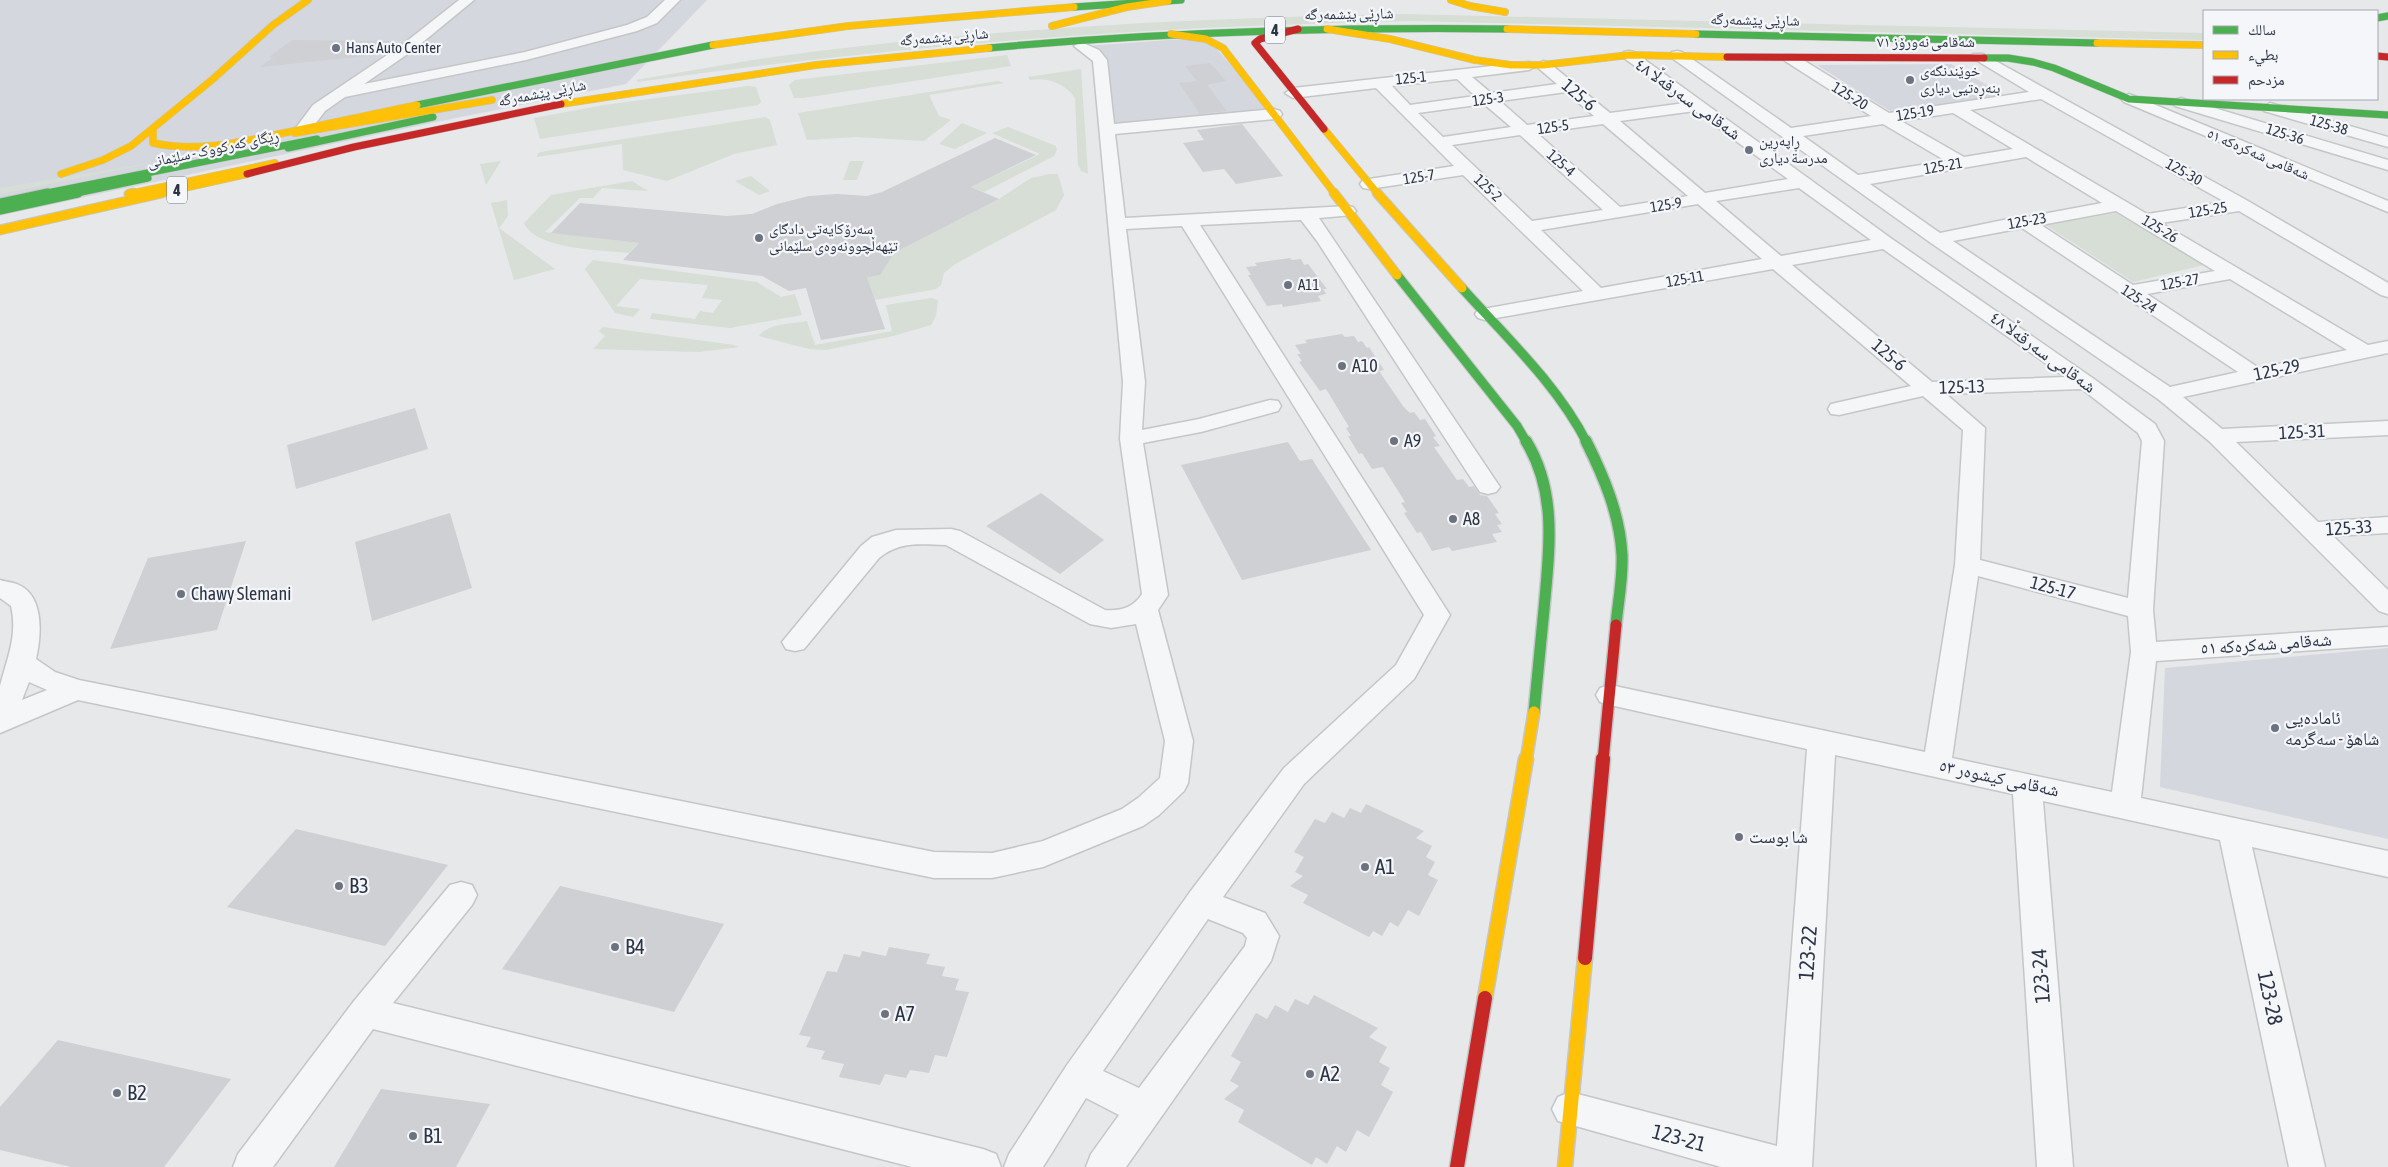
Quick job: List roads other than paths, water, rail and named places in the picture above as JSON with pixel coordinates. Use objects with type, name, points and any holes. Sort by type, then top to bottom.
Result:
[{"type":"main road","points":[[117,165],[56,175],[102,160],[131,146],[273,26],[308,0]]},
{"type":"main road","points":[[153,129],[153,143],[165,147],[237,143],[632,60],[755,38],[951,15],[1181,0]]},
{"type":"main road","points":[[1118,21],[1047,26],[1127,7],[1168,1]]},
{"type":"main road","points":[[1451,6],[1518,12]]},
{"type":"main road","points":[[1445,28],[1429,34],[1426,41],[1476,65]]},
{"type":"main road","name":"شاڕێی پێشمەرگە","points":[[354,147],[574,101],[637,90],[895,56],[1050,42],[1171,34],[1256,30],[1445,28],[2203,45]]},
{"type":"main road","points":[[1327,29],[1390,39],[1458,56]]},
{"type":"main road","points":[[637,90],[712,86],[910,62],[1081,46],[1198,38],[1256,30]]},
{"type":"main road","points":[[1298,30],[1262,38],[1256,43],[1256,48],[1274,81],[1293,93],[1370,184],[1562,401],[1578,425],[1600,465],[1613,499],[1621,547],[1610,695],[1565,1167]]},
{"type":"main road","points":[[1171,34],[1198,38],[1219,44],[1527,441],[1536,454],[1546,483],[1551,524],[1537,692],[1457,1167]]},
{"type":"main road","name":"شەقامی نەورۆز ٧١","points":[[1536,65],[1629,55],[1790,58],[2008,58],[2033,62],[2129,99],[2388,115]]},
{"type":"main road","points":[[1251,83],[1274,81]]},
{"type":"main road","points":[[163,157],[541,92]]},
{"type":"main road","name":"شاڕێی پێشمەرگە","points":[[433,117],[508,102]]},
{"type":"main road","points":[[0,203],[433,117]]},
{"type":"main road","name":"ڕێگای کەرکووک - سلێمانی","points":[[0,210],[433,117]]},
{"type":"main road","points":[[0,220],[354,147]]},
{"type":"main road","name":"4","points":[[0,230],[248,174],[354,147]]},
{"type":"street","points":[[303,129],[319,108],[407,48],[467,0]]},
{"type":"street","points":[[339,94],[526,56],[632,28],[652,20],[673,0]]},
{"type":"street","points":[[795,642],[870,552],[881,543],[896,538],[923,536],[952,537],[1099,618],[1111,620],[1125,618],[1145,609],[1155,595],[1132,439],[1134,382],[1100,60],[1094,53],[1081,46]]},
{"type":"street","name":"شەقامی سەرقەڵا ٤٨","points":[[1629,55],[1696,106],[1886,243],[2087,383],[2147,429],[2153,441],[2140,610],[2144,652],[2125,806]]},
{"type":"street","points":[[1677,55],[1937,239],[2166,394],[2217,436],[2388,605]]},
{"type":"street","name":"125-30","points":[[1978,57],[2242,205],[2388,291]]},
{"type":"street","name":"125-20","points":[[1790,58],[1885,118],[1962,163]]},
{"type":"street","name":"125-1","points":[[1293,93],[1459,73],[1476,65],[1536,65]]},
{"type":"street","name":"125-6","points":[[1536,65],[1570,88],[1608,119],[1974,428],[1967,565],[1937,765]]},
{"type":"street","name":"125-4","points":[[1459,73],[1617,212]]},
{"type":"street","name":"125-2","points":[[1379,82],[1598,295]]},
{"type":"street","name":"125-3","points":[[1406,110],[1570,88]]},
{"type":"street","name":"125-19","points":[[1787,134],[2043,94]]},
{"type":"street","name":"شەقامی شەکرەکە ٥١","points":[[2129,99],[2388,208]]},
{"type":"street","name":"125-36","points":[[2181,103],[2388,165]]},
{"type":"street","name":"125-5","points":[[1439,142],[1696,106]]},
{"type":"street","name":"125-26","points":[[1954,107],[2031,151],[2365,352]]},
{"type":"street","name":"125-38","points":[[2270,108],[2388,142]]},
{"type":"street","points":[[1106,130],[1274,114]]},
{"type":"street","name":"125-21","points":[[1856,181],[2031,151]]},
{"type":"street","name":"125-7","points":[[1370,184],[1468,169]]},
{"type":"street","name":"125-9","points":[[1530,227],[1802,182]]},
{"type":"street","name":"125-23","points":[[1937,239],[2023,221],[2118,205]]},
{"type":"street","name":"125-25","points":[[2144,220],[2242,205]]},
{"type":"street","points":[[1116,224],[1347,211]]},
{"type":"street","points":[[1306,214],[1325,238],[1488,487]]},
{"type":"street","points":[[1022,1167],[1079,1077],[1201,902],[1294,776],[1405,672],[1437,615],[1187,219]]},
{"type":"street","name":"125-24","points":[[2023,221],[2256,375]]},
{"type":"street","name":"125-11","points":[[1485,314],[1886,243]]},
{"type":"street","name":"125-27","points":[[2128,292],[2233,273]]},
{"type":"street","points":[[1988,313],[2034,304]]},
{"type":"street","name":"125-29","points":[[2166,394],[2388,347]]},
{"type":"street","name":"125-13","points":[[1839,409],[1928,388],[2087,383]]},
{"type":"street","points":[[1132,439],[1201,425],[1270,406]]},
{"type":"street","name":"125-31","points":[[2217,436],[2388,428]]},
{"type":"street","name":"125-33","points":[[2310,530],[2388,525]]},
{"type":"street","name":"125-17","points":[[1967,565],[2140,610]]},
{"type":"street","points":[[0,588],[14,592],[20,597],[23,604],[26,639],[22,662],[0,721]]},
{"type":"street","points":[[22,662],[45,679],[77,690],[926,864],[960,868],[988,867],[1036,858],[1110,829],[1141,812],[1174,782],[1179,741],[1145,609]]},
{"type":"street","name":"شەقامی شەکرەکە ٥١","points":[[2144,652],[2388,636]]},
{"type":"street","points":[[0,721],[38,704],[77,690]]},
{"type":"street","name":"شەقامی کیشوەر ٥٣","points":[[1610,695],[2027,784],[2388,864]]},
{"type":"street","name":"123-22","points":[[1794,1167],[1822,740]]},
{"type":"street","name":"123-24","points":[[2027,784],[2055,1167]]},
{"type":"street","name":"123-28","points":[[2233,829],[2307,1167]]},
{"type":"street","points":[[251,1167],[366,1012],[462,895]]},
{"type":"street","points":[[1104,1167],[1260,951],[1263,936],[1254,923],[1201,902]]},
{"type":"street","points":[[366,1012],[982,1167]]},
{"type":"street","points":[[1079,1077],[1145,1109]]},
{"type":"street","name":"123-21","points":[[1570,1108],[1788,1167]]},
{"type":"place","name":"Hans Auto Center","points":[[336,48]]},
{"type":"place","name":"خوێندنگەی بنەڕەتیی دیاری","points":[[1910,80]]},
{"type":"place","name":"ڕاپەڕین مدرسة ديارى","points":[[1749,150]]},
{"type":"place","name":"سەرۆکایەتی دادگای تێهەڵچوونەوەی سلێمانی","points":[[759,238]]},
{"type":"place","name":"A11","points":[[1288,285]]},
{"type":"place","name":"A10","points":[[1342,366]]},
{"type":"place","name":"A9","points":[[1394,441]]},
{"type":"place","name":"A8","points":[[1453,519]]},
{"type":"place","name":"Chawy Slemani","points":[[181,594]]},
{"type":"place","name":"ئامادەیی شاهۆ - سەگرمە","points":[[2275,728]]},
{"type":"place","name":"شا بوست","points":[[1739,837]]},
{"type":"place","name":"A1","points":[[1365,867]]},
{"type":"place","name":"B3","points":[[339,886]]},
{"type":"place","name":"B4","points":[[615,947]]},
{"type":"place","name":"A7","points":[[885,1014]]},
{"type":"place","name":"A2","points":[[1310,1074]]},
{"type":"place","name":"B2","points":[[117,1093]]},
{"type":"place","name":"B1","points":[[413,1136]]}]
